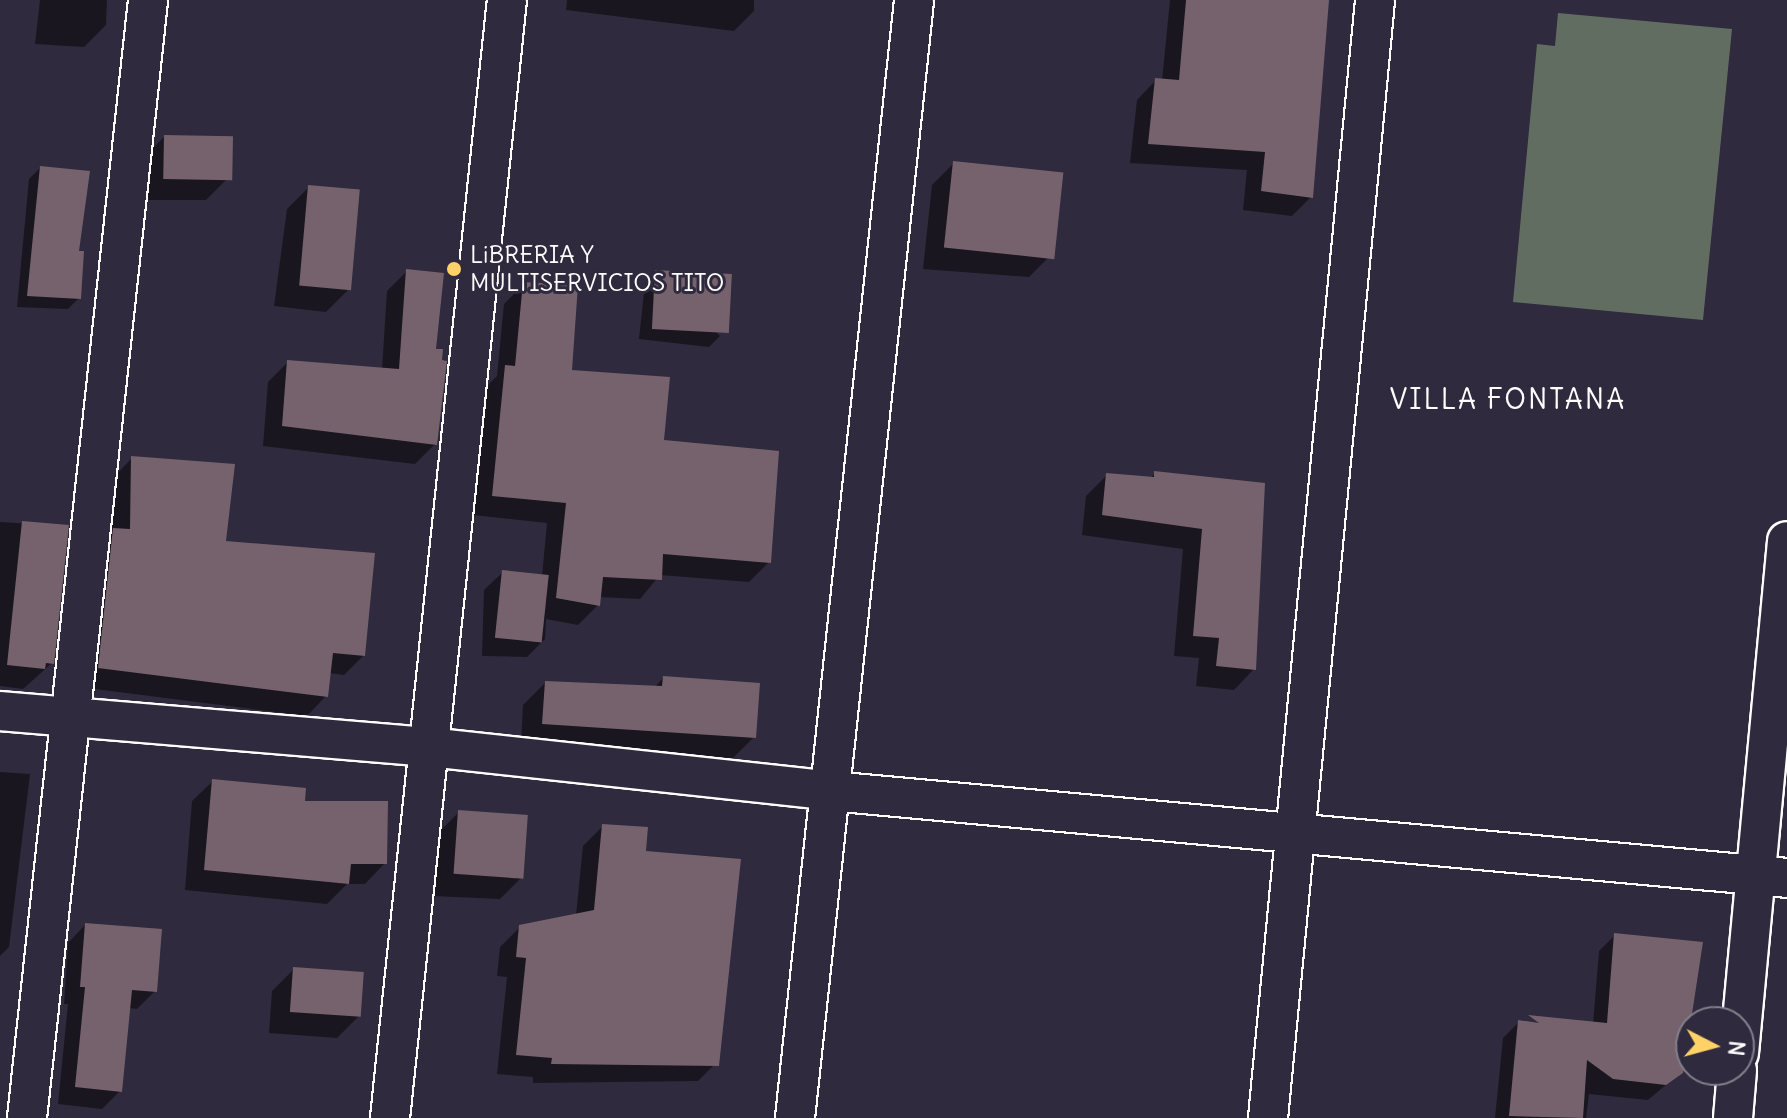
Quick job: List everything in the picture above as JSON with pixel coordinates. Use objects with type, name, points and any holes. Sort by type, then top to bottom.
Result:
[{"type":"street","points":[[27,1118],[67,716],[148,0]]},
{"type":"street","points":[[390,1118],[507,0]]},
{"type":"street","points":[[795,1118],[914,0]]},
{"type":"street","points":[[1268,1118],[1375,0]]},
{"type":"street","points":[[1748,1006],[1771,877],[1787,541]]},
{"type":"street","points":[[0,711],[428,747],[830,791],[1771,877]]},
{"type":"street","points":[[1733,1118],[1736,1086]]},
{"type":"green space","points":[[1558,13],[1732,29],[1703,320],[1513,302],[1537,44],[1555,46]]},
{"type":"building","points":[[1186,0],[1329,0],[1313,198],[1261,191],[1265,152],[1148,144],[1155,78],[1179,80]]},
{"type":"building","points":[[164,135],[233,136],[232,180],[163,179]]},
{"type":"building","points":[[953,161],[1063,173],[1054,259],[944,248]]},
{"type":"building","points":[[40,166],[90,171],[79,251],[84,251],[81,299],[27,296]]},
{"type":"building","points":[[308,185],[360,190],[351,290],[299,286]]},
{"type":"building","points":[[406,269],[444,273],[436,349],[443,349],[442,360],[447,361],[437,445],[282,426],[287,360],[399,369]]},
{"type":"building","points":[[655,270],[732,274],[729,333],[652,329]]},
{"type":"building","points":[[523,282],[578,285],[572,370],[670,377],[664,440],[779,451],[771,563],[663,554],[662,580],[603,577],[600,606],[556,598],[566,503],[492,496],[505,365],[515,366]]},
{"type":"building","points":[[131,456],[235,464],[226,541],[375,553],[365,656],[333,653],[328,697],[98,668],[113,528],[130,529]]},
{"type":"building","points":[[1154,471],[1265,483],[1256,670],[1216,666],[1219,638],[1193,636],[1202,529],[1102,515],[1106,473],[1154,477]]},
{"type":"building","points":[[22,521],[69,525],[54,664],[46,663],[45,669],[7,665]]},
{"type":"building","points":[[502,570],[549,575],[542,643],[495,638]]},
{"type":"building","points":[[663,676],[760,683],[756,738],[542,724],[545,681],[662,686]]},
{"type":"building","points":[[212,779],[306,788],[305,801],[388,801],[387,864],[351,864],[349,884],[204,870]]},
{"type":"building","points":[[458,810],[528,815],[523,879],[454,874]]},
{"type":"building","points":[[602,824],[648,827],[646,851],[741,859],[719,1066],[551,1064],[552,1058],[516,1055],[526,958],[516,957],[519,925],[594,910]]},
{"type":"building","points":[[85,923],[162,929],[157,992],[132,990],[122,1092],[75,1087],[85,987],[80,987]]},
{"type":"building","points":[[1614,933],[1703,942],[1693,1006],[1675,1006],[1675,1079],[1666,1085],[1613,1079],[1587,1060],[1583,1118],[1509,1116],[1518,1020],[1539,1023],[1528,1015],[1607,1023]]},
{"type":"building","points":[[293,967],[364,972],[361,1017],[290,1012]]},
{"type":"place","name":"LiBRERIA Y MULTISERVICIOS TITO","points":[[454,269]]},
{"type":"district","name":"VILLA FONTANA","points":[[1508,399]]}]
